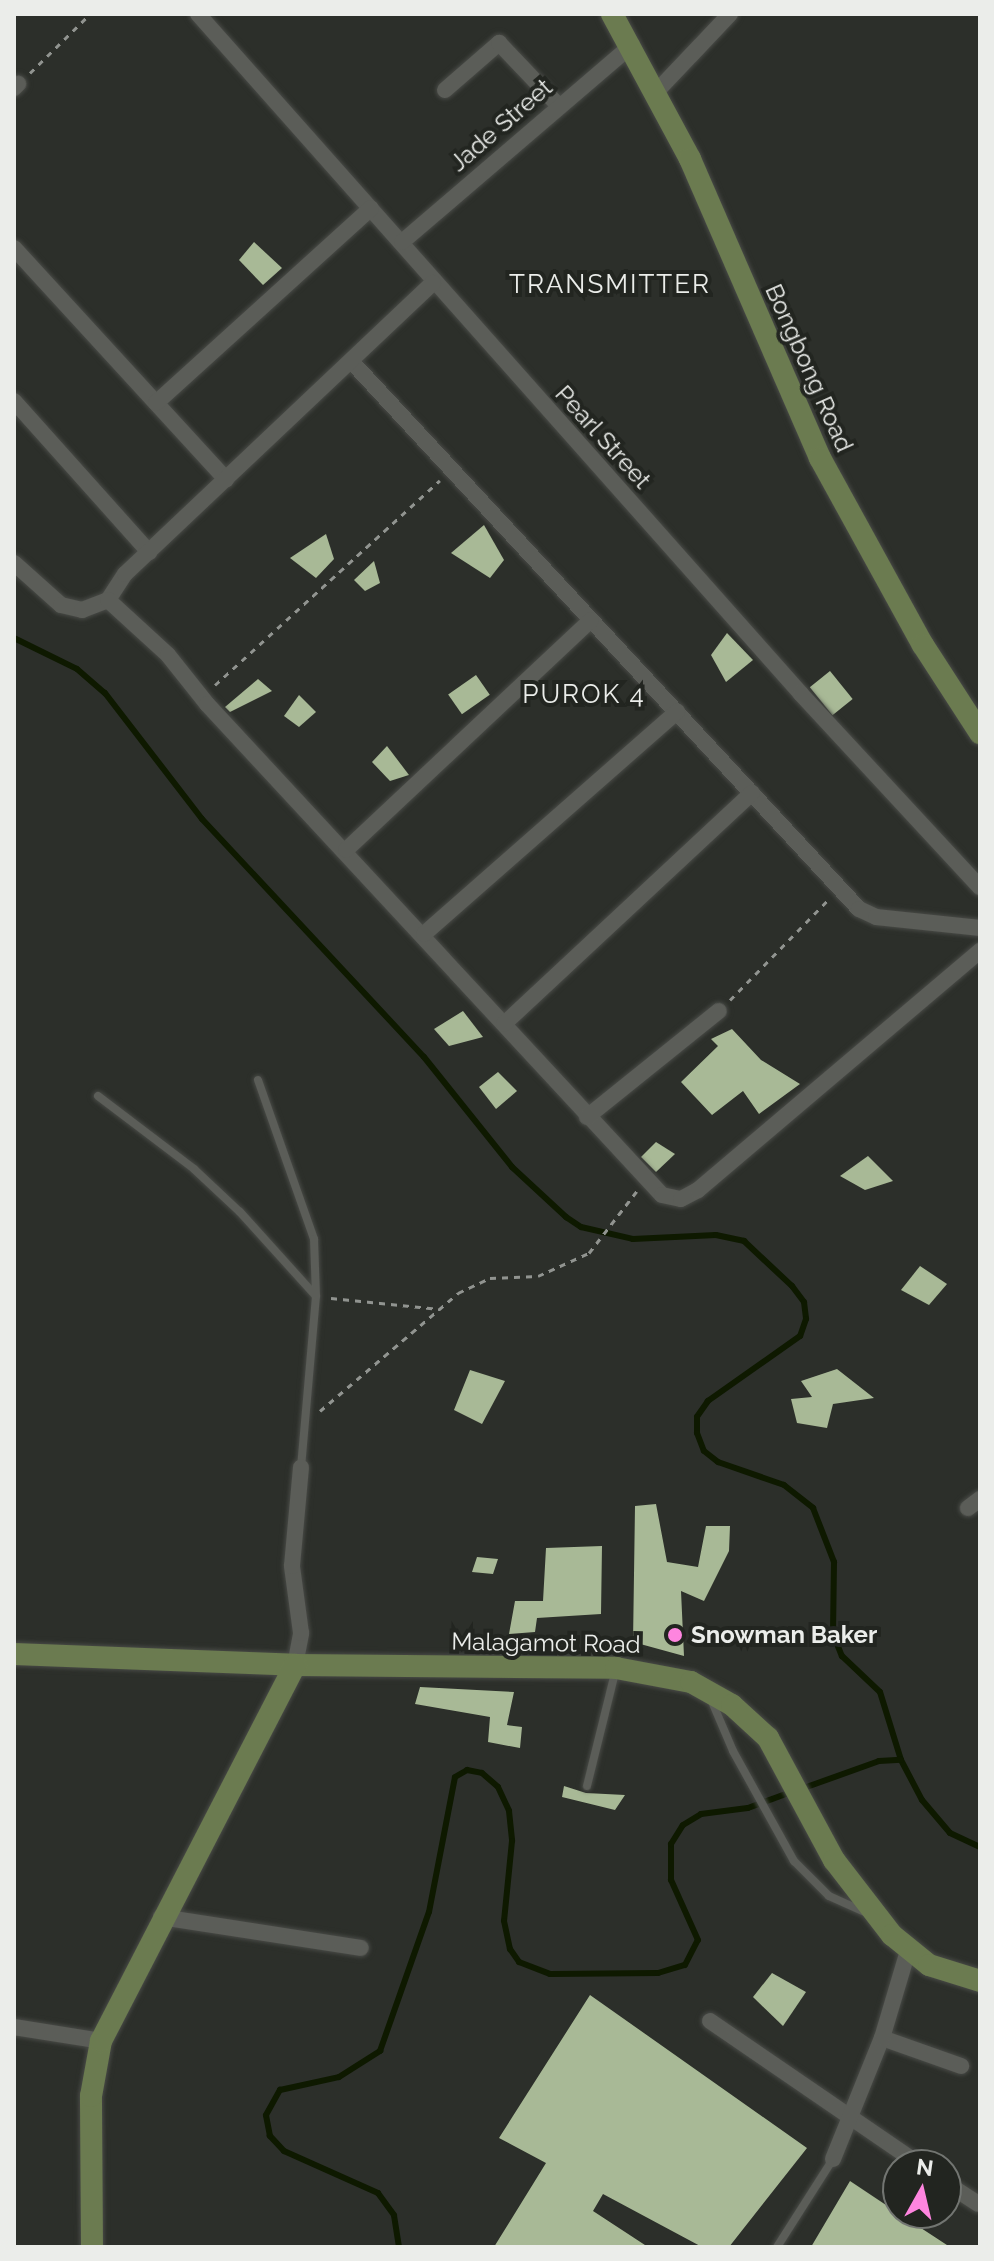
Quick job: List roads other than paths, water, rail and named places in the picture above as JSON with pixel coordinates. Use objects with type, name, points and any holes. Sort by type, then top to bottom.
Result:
[{"type":"street","name":"Pearl Street","points":[[198,14],[402,242],[433,283],[980,887]]},
{"type":"street","points":[[657,91],[730,14]]},
{"type":"street","name":"Bongbong Road","points":[[616,16],[657,91],[820,458],[923,645],[980,733]]},
{"type":"street","points":[[445,90],[499,43],[560,107]]},
{"type":"street","name":"Jade Street","points":[[402,242],[632,45]]},
{"type":"street","points":[[156,403],[371,208]]},
{"type":"street","points":[[14,248],[226,479]]},
{"type":"street","points":[[14,563],[61,605],[82,610],[108,600],[125,574],[433,283]]},
{"type":"street","points":[[351,361],[859,909],[876,917],[980,928]]},
{"type":"street","points":[[14,401],[149,552]]},
{"type":"street","points":[[108,600],[168,655],[207,704],[424,934],[644,1181],[670,1199],[698,1190],[980,951]]},
{"type":"street","points":[[346,850],[591,620]]},
{"type":"street","points":[[424,934],[677,712]]},
{"type":"street","points":[[504,1024],[752,793]]},
{"type":"street","points":[[587,1117],[719,1011]]},
{"type":"street","points":[[92,2247],[91,2096],[101,2041],[161,1917],[295,1665],[301,1633],[292,1566],[301,1467]]},
{"type":"street","name":"Malagamot Road","points":[[14,1654],[295,1665],[616,1668],[665,1674],[708,1689],[752,1720],[780,1757],[815,1825],[874,1916],[908,1951],[948,1974],[980,1981]]},
{"type":"street","points":[[161,1917],[361,1948]]},
{"type":"street","points":[[833,2159],[882,2038],[908,1951]]},
{"type":"street","points":[[710,2021],[896,2149]]},
{"type":"street","points":[[14,2027],[101,2041]]},
{"type":"street","points":[[882,2038],[961,2066]]},
{"type":"street","points":[[962,2194],[978,2204]]},
{"type":"lane","points":[[258,1080],[309,1215],[316,1296],[301,1467]]},
{"type":"lane","points":[[98,1096],[205,1179],[316,1296]]},
{"type":"lane","points":[[587,1786],[616,1668]]},
{"type":"lane","points":[[708,1689],[748,1779],[782,1842],[829,1896],[874,1916]]},
{"type":"lane","points":[[777,2247],[833,2159]]},
{"type":"waterway","points":[[14,638],[77,669],[105,693],[202,819],[424,1057],[512,1167],[566,1217],[581,1227],[633,1239],[716,1235],[744,1241],[792,1286],[804,1302],[806,1319],[800,1336],[708,1401],[697,1417],[697,1433],[704,1451],[718,1462],[784,1485],[813,1508],[834,1562],[833,1634],[842,1656],[880,1692],[901,1760],[922,1800],[950,1833],[980,1847]]},
{"type":"waterway","points":[[801,1789],[879,1761],[901,1760]]},
{"type":"waterway","points":[[399,2247],[394,2215],[378,2193],[284,2151],[270,2136],[266,2115],[280,2090],[339,2077],[380,2051],[429,1912],[455,1777],[467,1770],[482,1773],[498,1787],[509,1811],[512,1841],[504,1921],[510,1949],[519,1962],[550,1974],[658,1973],[685,1965],[698,1940],[671,1880],[671,1844],[683,1825],[701,1814],[748,1808],[791,1792]]},
{"type":"place","name":"Snowman Baker","points":[[675,1635]]},
{"type":"district","name":"TRANSMITTER","points":[[610,285]]},
{"type":"district","name":"PUROK 4","points":[[584,695]]}]
